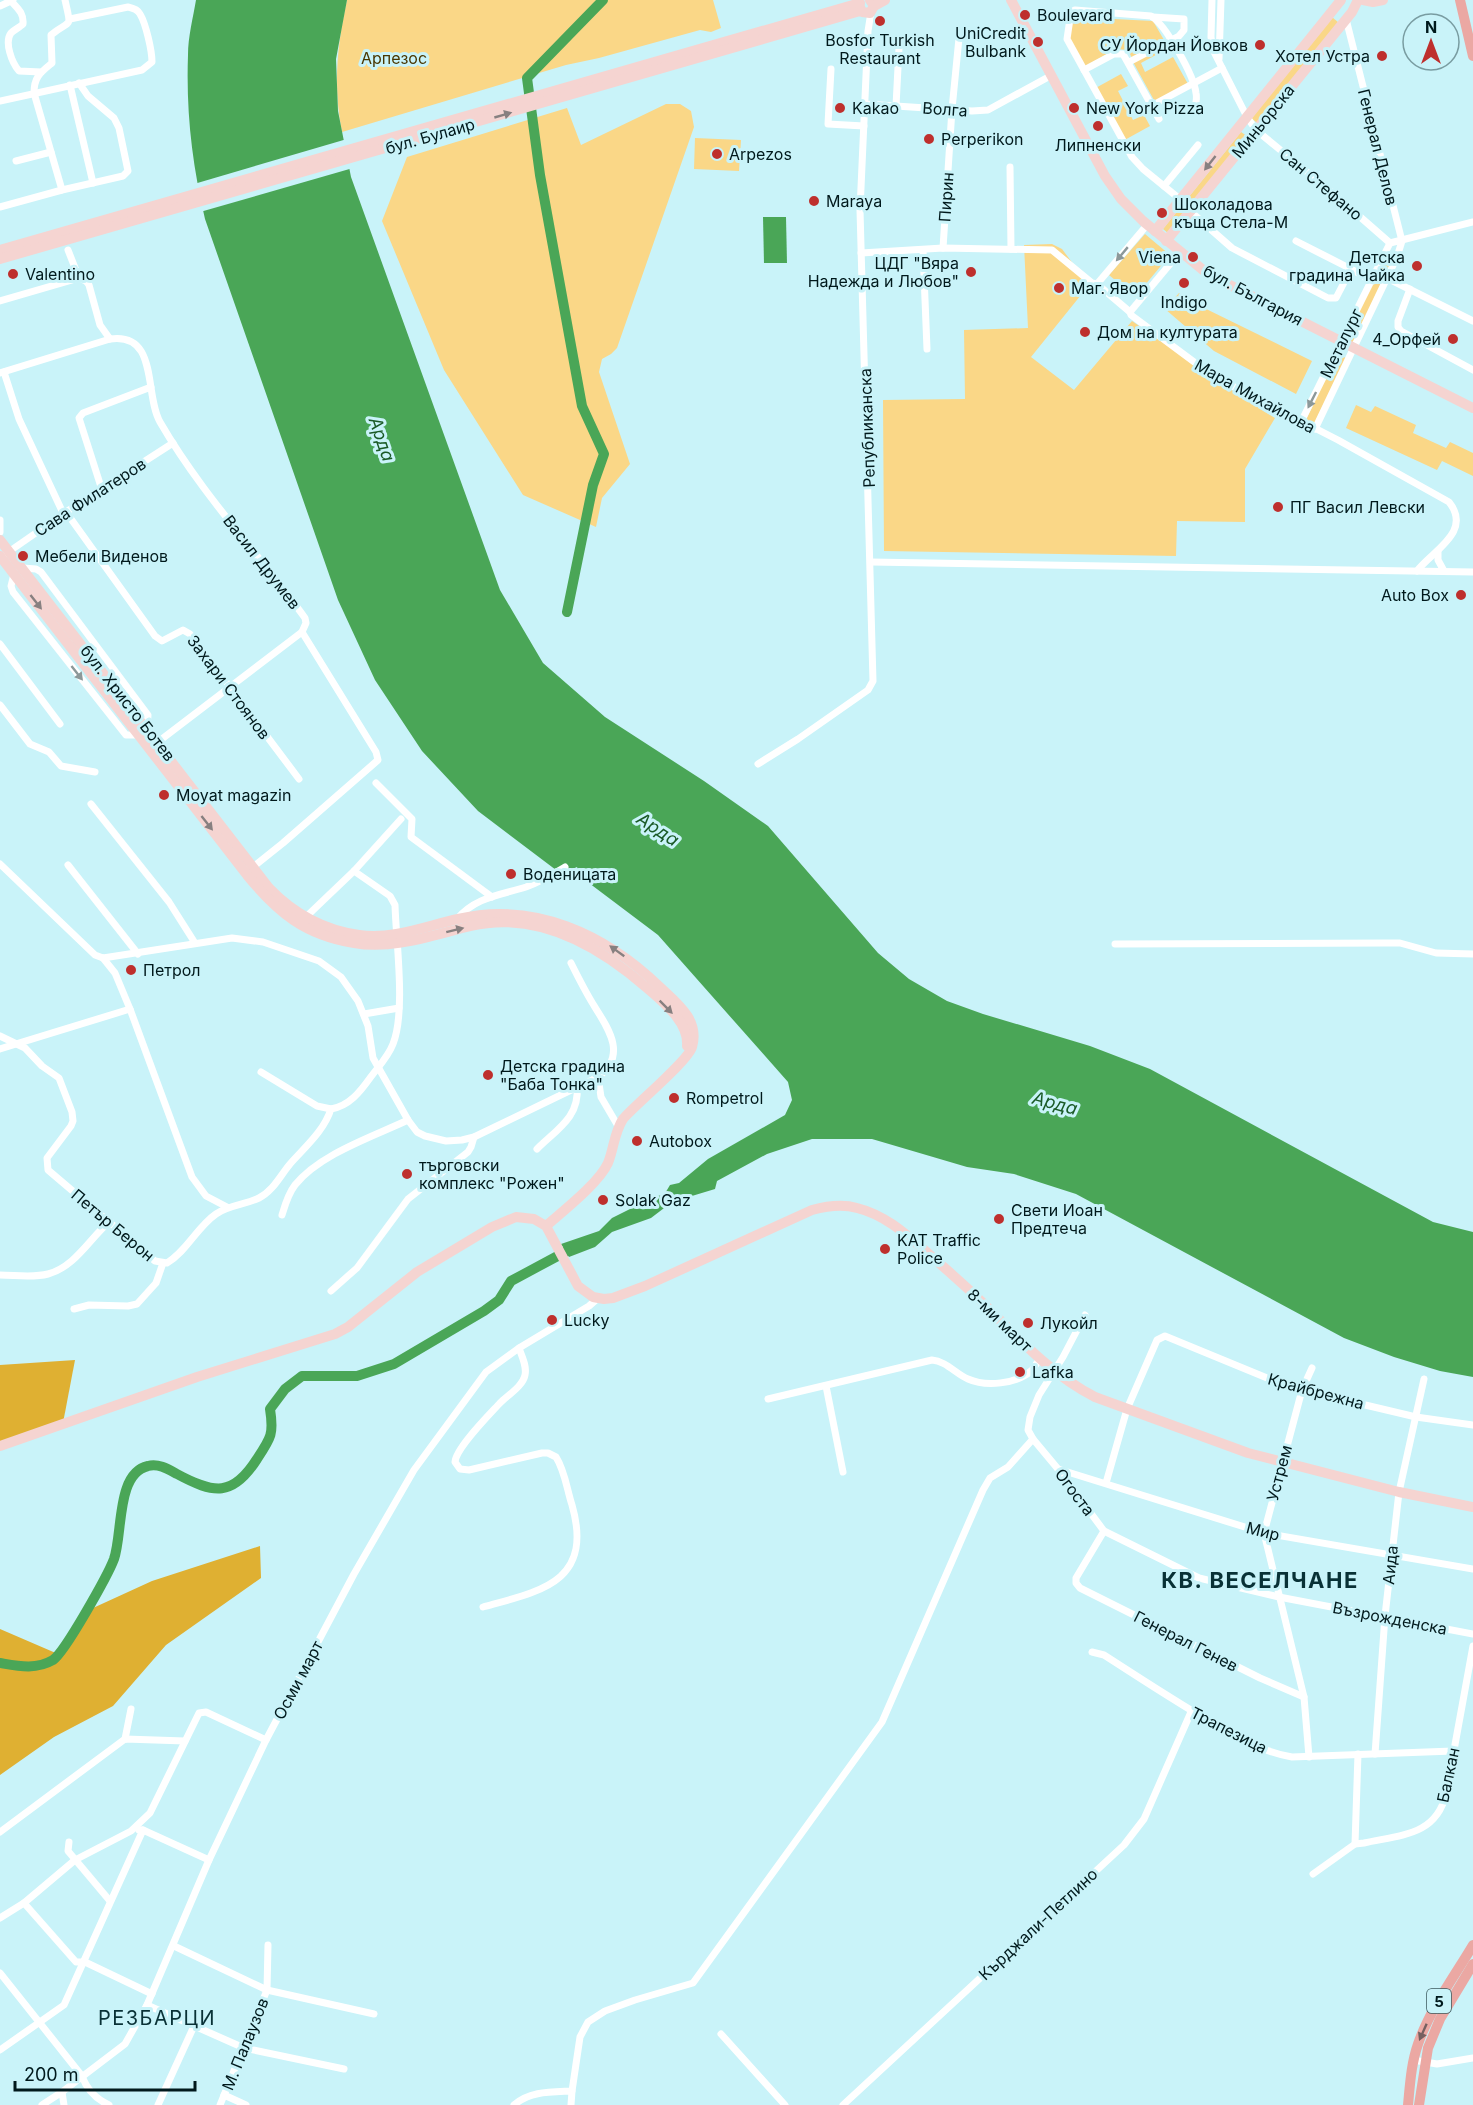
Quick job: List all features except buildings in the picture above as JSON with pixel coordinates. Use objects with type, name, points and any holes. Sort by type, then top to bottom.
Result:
[{"type":"main road","name":"бул. България","points":[[1011,0],[1105,176],[1121,199],[1151,228],[1223,283],[1473,408]]},
{"type":"main road","points":[[1018,0],[1018,12]]},
{"type":"main road","name":"Миньорска","points":[[1151,228],[1181,200],[1341,0]]},
{"type":"main road","name":"Миньорска","points":[[1166,241],[1346,19],[1358,0]]},
{"type":"main road","points":[[1364,0],[1373,2],[1383,0]]},
{"type":"main road","points":[[1460,0],[1473,56]]},
{"type":"main road","name":"бул. Булаир","points":[[0,259],[103,225],[870,5]]},
{"type":"main road","name":"бул. Булаир","points":[[0,250],[103,225]]},
{"type":"main road","name":"бул. Христо Ботев","points":[[0,540],[2,555],[18,571],[154,746],[269,888],[283,903],[303,917],[341,933],[396,939],[457,919],[497,913],[540,917],[564,924],[608,945],[632,962],[687,1013],[694,1030],[692,1049],[618,1126],[604,1170],[548,1231]]},
{"type":"main road","name":"бул. Христо Ботев","points":[[154,746],[264,896],[284,915],[305,928],[329,938],[356,944],[497,923],[529,925],[560,933],[584,942],[627,970],[651,991],[685,1028],[688,1039],[685,1058]]},
{"type":"main road","name":"8-ми март","points":[[597,1299],[613,1298],[645,1286],[812,1210],[833,1206],[857,1208],[884,1220],[916,1243],[1039,1359],[1076,1387],[1095,1397],[1194,1434],[1282,1462],[1399,1492],[1473,1507]]},
{"type":"main road","points":[[0,1446],[197,1377],[335,1334],[348,1328],[417,1272],[507,1219],[527,1217],[534,1219],[548,1231],[581,1290],[597,1299]]},
{"type":"main road","name":"5","points":[[1407,2105],[1413,2060],[1418,2043],[1431,2014],[1473,1945]]},
{"type":"main road","name":"5","points":[[1419,2105],[1428,2048],[1440,2019],[1473,1964]]},
{"type":"street","points":[[65,0],[70,20]]},
{"type":"street","name":"Сан Стефано","points":[[1212,0],[1211,44],[1247,117],[1256,130],[1390,243]]},
{"type":"street","name":"Сан Стефано","points":[[1220,65],[1221,0]]},
{"type":"street","points":[[0,6],[12,1],[24,19],[23,24],[11,33],[9,39],[14,65],[19,70],[40,72]]},
{"type":"street","name":"Републиканска","points":[[758,764],[798,739],[871,686],[873,634],[860,186],[870,5]]},
{"type":"street","points":[[0,101],[34,93],[79,83],[142,70],[152,62],[152,52],[140,14],[128,7],[70,20],[65,27],[51,35],[52,63],[40,72],[34,83],[34,93],[62,190]]},
{"type":"street","points":[[1129,62],[1179,36],[1184,30],[1184,20],[1072,10],[1069,15],[1067,39],[1132,157],[1181,200]]},
{"type":"street","points":[[1151,16],[1158,21],[1171,39],[1193,83],[1196,92],[1195,107]]},
{"type":"street","name":"Генерал Делов","points":[[1346,19],[1402,241]]},
{"type":"street","name":"Пирин","points":[[943,248],[959,38]]},
{"type":"street","points":[[896,106],[899,48]]},
{"type":"street","points":[[1084,70],[1118,53],[1126,56],[1159,119]]},
{"type":"street","points":[[1153,105],[1220,65]]},
{"type":"street","points":[[831,69],[828,124],[864,126]]},
{"type":"street","name":"Волга","points":[[865,104],[988,110],[1052,75]]},
{"type":"street","points":[[0,207],[123,176],[128,171],[114,118],[93,101],[79,83]]},
{"type":"street","points":[[70,85],[93,183]]},
{"type":"street","points":[[1164,186],[1198,145]]},
{"type":"street","points":[[16,161],[51,152]]},
{"type":"street","points":[[1010,167],[1011,249]]},
{"type":"street","points":[[1191,212],[1232,248],[1328,298],[1336,298],[1351,269]]},
{"type":"street","points":[[1390,243],[1473,222]]},
{"type":"street","points":[[1097,284],[1151,228]]},
{"type":"street","points":[[1296,241],[1372,281]]},
{"type":"street","name":"Металург","points":[[1315,429],[1388,278],[1401,249],[1402,241]]},
{"type":"street","name":"Металург","points":[[1301,422],[1390,243]]},
{"type":"street","name":"Мара Михайлова","points":[[861,253],[943,248],[1052,250],[1092,283],[1097,284],[1131,315],[1213,376],[1416,482],[1449,502],[1455,510],[1455,527],[1438,552],[1417,571]]},
{"type":"street","points":[[68,250],[79,278]]},
{"type":"street","points":[[923,250],[927,349]]},
{"type":"street","points":[[1130,312],[1180,252]]},
{"type":"street","points":[[0,302],[79,278],[89,285],[100,325],[110,339],[2,373],[19,418],[64,512]]},
{"type":"street","points":[[1388,278],[1473,321]]},
{"type":"street","points":[[1410,289],[1398,321],[1401,331],[1473,370]]},
{"type":"street","name":"Васил Друмев","points":[[110,339],[126,338],[139,347],[147,361],[155,409],[173,443],[263,566],[305,618],[306,623],[302,632],[376,752],[378,760],[253,867]]},
{"type":"street","points":[[102,490],[79,418],[83,413],[151,387]]},
{"type":"street","name":"Сава Филатеров","points":[[2,555],[64,512],[173,443]]},
{"type":"street","name":"Захари Стоянов","points":[[64,512],[155,636],[162,641],[180,631],[187,631],[299,779]]},
{"type":"street","points":[[0,520],[0,532]]},
{"type":"street","points":[[1438,552],[1440,565],[1444,571]]},
{"type":"street","points":[[871,562],[1473,572]]},
{"type":"street","points":[[18,571],[12,586],[13,592],[126,735],[143,732]]},
{"type":"street","points":[[154,746],[302,632]]},
{"type":"street","points":[[0,644],[60,724]]},
{"type":"street","points":[[0,659],[7,654]]},
{"type":"street","points":[[0,705],[30,744],[49,752],[61,766],[95,772]]},
{"type":"street","points":[[376,783],[412,819],[411,837],[492,897]]},
{"type":"street","points":[[92,804],[169,902],[195,944]]},
{"type":"street","points":[[309,914],[354,871],[401,819]]},
{"type":"street","points":[[0,864],[101,957],[115,974],[192,1177],[206,1196],[227,1207]]},
{"type":"street","points":[[68,865],[138,954]]},
{"type":"street","points":[[457,919],[468,908],[492,897],[527,886],[566,867]]},
{"type":"street","name":"Петър Берон","points":[[0,1036],[32,1053],[42,1066],[59,1078],[72,1112],[71,1126],[47,1158],[48,1170],[155,1261],[163,1263],[176,1256],[204,1223],[227,1207],[252,1201],[269,1191],[311,1143],[332,1109],[349,1102],[363,1088],[387,1056],[398,1029],[395,905],[390,896],[354,871]]},
{"type":"street","points":[[101,957],[138,954],[232,938],[247,939],[306,955],[319,961],[341,977],[350,987],[364,1014],[373,1058],[408,1120],[417,1131],[437,1140],[462,1140],[474,1137],[598,1077],[611,1064],[614,1051],[607,1024],[571,963]]},
{"type":"street","points":[[1115,944],[1400,943],[1436,953],[1473,954]]},
{"type":"street","points":[[364,1014],[399,1008]]},
{"type":"street","points":[[0,1049],[130,1009]]},
{"type":"street","points":[[261,1072],[316,1106],[332,1109]]},
{"type":"street","points":[[598,1077],[601,1097],[618,1126]]},
{"type":"street","points":[[537,1149],[570,1118],[576,1107],[577,1087]]},
{"type":"street","points":[[282,1215],[286,1200],[294,1186],[314,1167],[339,1152],[408,1120]]},
{"type":"street","points":[[331,1291],[357,1268],[408,1199],[468,1152],[474,1137]]},
{"type":"street","points":[[0,1275],[50,1274],[73,1259],[110,1221]]},
{"type":"street","points":[[74,1309],[89,1305],[128,1306],[137,1304],[156,1283],[163,1263]]},
{"type":"street","name":"Осми март","points":[[42,2105],[126,2044],[147,2006],[209,1860],[266,1740],[354,1574],[414,1470],[478,1381],[495,1365],[597,1299]]},
{"type":"street","points":[[571,2105],[580,2037],[588,2022],[605,2011],[693,1983],[882,1722],[974,1509],[990,1478],[1008,1467],[1033,1439],[1028,1430],[1030,1417],[1039,1395],[1085,1315]]},
{"type":"street","name":"Крайбрежна","points":[[1127,1409],[1157,1340],[1165,1336],[1302,1390],[1416,1417],[1473,1425]]},
{"type":"street","points":[[483,1607],[527,1595],[550,1585],[570,1565],[578,1541],[576,1521],[556,1457],[542,1454],[469,1470],[460,1468],[455,1462],[459,1451],[499,1404],[522,1382],[525,1366],[519,1348]]},
{"type":"street","points":[[768,1399],[932,1360],[944,1364],[968,1379],[982,1383],[995,1383],[1023,1376],[1039,1359]]},
{"type":"street","name":"Устрем","points":[[1309,1756],[1304,1697],[1264,1533],[1302,1390],[1312,1368]]},
{"type":"street","name":"Аида","points":[[1375,1754],[1385,1616],[1399,1492],[1424,1379]]},
{"type":"street","points":[[826,1386],[843,1472]]},
{"type":"street","points":[[1106,1483],[1127,1409]]},
{"type":"street","name":"Огоста","points":[[1033,1439],[1104,1531],[1076,1578]]},
{"type":"street","name":"Мир","points":[[1058,1469],[1264,1533],[1473,1569]]},
{"type":"street","name":"Възрожденска","points":[[1104,1531],[1199,1578],[1279,1597],[1473,1634]]},
{"type":"street","name":"Генерал Генев","points":[[1076,1578],[1076,1583],[1080,1588],[1250,1673],[1304,1697]]},
{"type":"street","name":"Балкан","points":[[1354,1844],[1423,1828],[1438,1814],[1443,1804],[1473,1646]]},
{"type":"street","name":"Трапезица","points":[[1092,1652],[1104,1655],[1191,1712],[1267,1750],[1292,1757],[1453,1751]]},
{"type":"street","points":[[125,1739],[131,1709]]},
{"type":"street","points":[[0,1917],[24,1903],[75,1860],[131,1831],[150,1813],[202,1711],[266,1740]]},
{"type":"street","name":"Кърджали-Петлино","points":[[843,2105],[1124,1845],[1144,1819],[1191,1712]]},
{"type":"street","points":[[0,1832],[125,1739],[186,1741]]},
{"type":"street","points":[[1313,1874],[1354,1844],[1358,1754]]},
{"type":"street","points":[[131,1831],[143,1830],[209,1860]]},
{"type":"street","points":[[0,2050],[64,2005],[143,1830]]},
{"type":"street","points":[[69,1842],[68,1851],[110,1901]]},
{"type":"street","points":[[24,1903],[76,1962],[85,1962],[152,1994]]},
{"type":"street","name":"М. Палаузов","points":[[220,2105],[267,1990],[268,1945]]},
{"type":"street","points":[[174,1946],[267,1990],[374,2014]]},
{"type":"street","points":[[0,1973],[82,2076],[94,2096],[109,2105]]},
{"type":"street","points":[[147,2006],[244,2048],[344,2069]]},
{"type":"street","points":[[158,2105],[194,2026]]},
{"type":"street","points":[[721,2034],[785,2105]]},
{"type":"street","points":[[1413,2060],[1437,2064],[1473,2058]]},
{"type":"street","points":[[513,2105],[534,2094],[572,2091]]},
{"type":"street","points":[[62,2092],[64,2105]]},
{"type":"street","points":[[224,2095],[246,2105]]},
{"type":"green space","name":"Арпезос","points":[[347,0],[713,0],[721,28],[711,32],[700,30],[566,65],[342,132],[337,66]]},
{"type":"green space","points":[[1075,17],[1153,21],[1164,40],[1132,58],[1128,50],[1116,49],[1084,67],[1068,36]]},
{"type":"green space","points":[[1332,17],[1339,23],[1257,123],[1250,117]]},
{"type":"green space","points":[[1165,45],[1167,49],[1141,63],[1145,72],[1173,57],[1188,84],[1155,102],[1133,62]]},
{"type":"green space","points":[[1121,74],[1128,86],[1118,91],[1133,120],[1144,115],[1150,126],[1121,142],[1092,90]]},
{"type":"green space","points":[[666,104],[680,104],[691,111],[694,127],[617,348],[602,359],[599,372],[630,464],[602,498],[596,527],[523,495],[444,370],[382,221],[407,157],[567,108],[581,145]]},
{"type":"green space","points":[[1241,132],[1247,136],[1168,233],[1163,229]]},
{"type":"green space","name":"Arpezos","points":[[695,138],[741,140],[739,171],[694,169]]},
{"type":"green space","points":[[1145,234],[1170,255],[1135,297],[1109,275]]},
{"type":"green space","points":[[1052,244],[1062,249],[1089,285],[1031,357],[1074,390],[1132,321],[1275,418],[1245,469],[1245,522],[1177,521],[1176,556],[884,551],[883,400],[965,399],[964,330],[1028,328],[1024,245]]},
{"type":"green space","points":[[1384,259],[1391,262],[1353,344],[1345,340]]},
{"type":"green space","points":[[1179,293],[1196,304],[1312,361],[1296,394],[1214,351],[1165,309]]},
{"type":"green space","points":[[1337,354],[1346,358],[1313,426],[1305,422]]},
{"type":"green space","points":[[1356,405],[1371,412],[1375,406],[1416,425],[1413,433],[1446,448],[1450,442],[1473,453],[1473,476],[1442,461],[1437,470],[1346,428]]},
{"type":"shaded area","points":[[75,1360],[63,1423],[0,1446],[0,1365]]},
{"type":"shaded area","points":[[260,1546],[261,1578],[166,1645],[113,1706],[54,1737],[0,1775],[0,1629],[58,1654],[93,1608],[152,1581]]},
{"type":"water","name":"Арда","points":[[196,0],[347,0],[336,59],[338,111],[351,177],[500,590],[543,663],[605,717],[704,781],[768,826],[878,953],[909,979],[947,1001],[1090,1046],[1150,1069],[1433,1222],[1473,1232],[1473,1377],[1440,1371],[1344,1338],[1076,1194],[1014,1174],[967,1167],[872,1139],[812,1139],[767,1154],[717,1181],[715,1189],[672,1202],[651,1218],[612,1232],[595,1247],[569,1257],[561,1244],[599,1231],[612,1218],[649,1197],[664,1195],[670,1185],[679,1183],[708,1159],[785,1115],[792,1100],[788,1082],[658,935],[581,877],[577,867],[570,870],[566,866],[556,870],[478,811],[422,751],[375,680],[338,600],[205,219],[193,158],[188,97],[188,48]]},
{"type":"water","points":[[763,217],[786,217],[787,263],[764,263]]},
{"type":"pier","points":[[347,139],[353,168],[200,212],[194,184]]},
{"type":"waterway","points":[[567,612],[593,485],[604,454],[582,406],[540,175],[527,78],[603,0]]},
{"type":"waterway","points":[[0,1663],[27,1666],[47,1663],[53,1660],[67,1643],[114,1559],[122,1505],[130,1480],[138,1471],[155,1465],[212,1488],[231,1486],[248,1471],[268,1441],[272,1424],[270,1409],[285,1389],[302,1376],[357,1376],[394,1364],[484,1311],[499,1300],[511,1281],[567,1251]]},
{"type":"place","name":"Boulevard","points":[[1025,15]]},
{"type":"place","name":"Bosfor Turkish Restaurant","points":[[880,21]]},
{"type":"place","name":"UniCredit Bulbank","points":[[1038,42]]},
{"type":"place","name":"СУ Йордан Йовков","points":[[1260,45]]},
{"type":"place","name":"Хотел Устра","points":[[1382,56]]},
{"type":"place","name":"Kakao","points":[[840,108]]},
{"type":"place","name":"New York Pizza","points":[[1074,108]]},
{"type":"place","name":"Липненски","points":[[1098,126]]},
{"type":"place","name":"Perperikon","points":[[929,139]]},
{"type":"place","name":"Arpezos","points":[[717,154]]},
{"type":"place","name":"Maraya","points":[[814,201]]},
{"type":"place","name":"Шоколадова къща Стела-М","points":[[1162,213]]},
{"type":"place","name":"Viena","points":[[1193,257]]},
{"type":"place","name":"Детска градина Чайка","points":[[1417,266]]},
{"type":"place","name":"ЦДГ \"Вяра Надежда и Любов\"","points":[[971,272]]},
{"type":"place","name":"Valentino","points":[[13,274]]},
{"type":"place","name":"Indigo","points":[[1184,283]]},
{"type":"place","name":"Маг. Явор","points":[[1059,288]]},
{"type":"place","name":"Дом на културата","points":[[1085,332]]},
{"type":"place","name":"4_Орфей","points":[[1453,339]]},
{"type":"place","name":"ПГ Васил Левски","points":[[1278,507]]},
{"type":"place","name":"Мебели Виденов","points":[[23,556]]},
{"type":"place","name":"Auto Box","points":[[1461,595]]},
{"type":"place","name":"Moyat magazin","points":[[164,795]]},
{"type":"place","name":"Воденицата","points":[[511,874]]},
{"type":"place","name":"Петрол","points":[[131,970]]},
{"type":"place","name":"Детска градина \"Баба Тонка\"","points":[[488,1075]]},
{"type":"place","name":"Rompetrol","points":[[674,1098]]},
{"type":"place","name":"Autobox","points":[[637,1141]]},
{"type":"place","name":"търговски комплекс \"Рожен\"","points":[[407,1174]]},
{"type":"place","name":"Solak Gaz","points":[[603,1200]]},
{"type":"place","name":"Свети Иоан Предтеча","points":[[999,1219]]},
{"type":"place","name":"KAT Traffic Police","points":[[885,1249]]},
{"type":"place","name":"Lucky","points":[[552,1320]]},
{"type":"place","name":"Лукойл","points":[[1028,1323]]},
{"type":"place","name":"Lafka","points":[[1020,1372]]},
{"type":"district","name":"КВ. ВЕСЕЛЧАНЕ","points":[[1260,1580]]},
{"type":"district","name":"РЕЗБАРЦИ","points":[[157,2018]]}]
